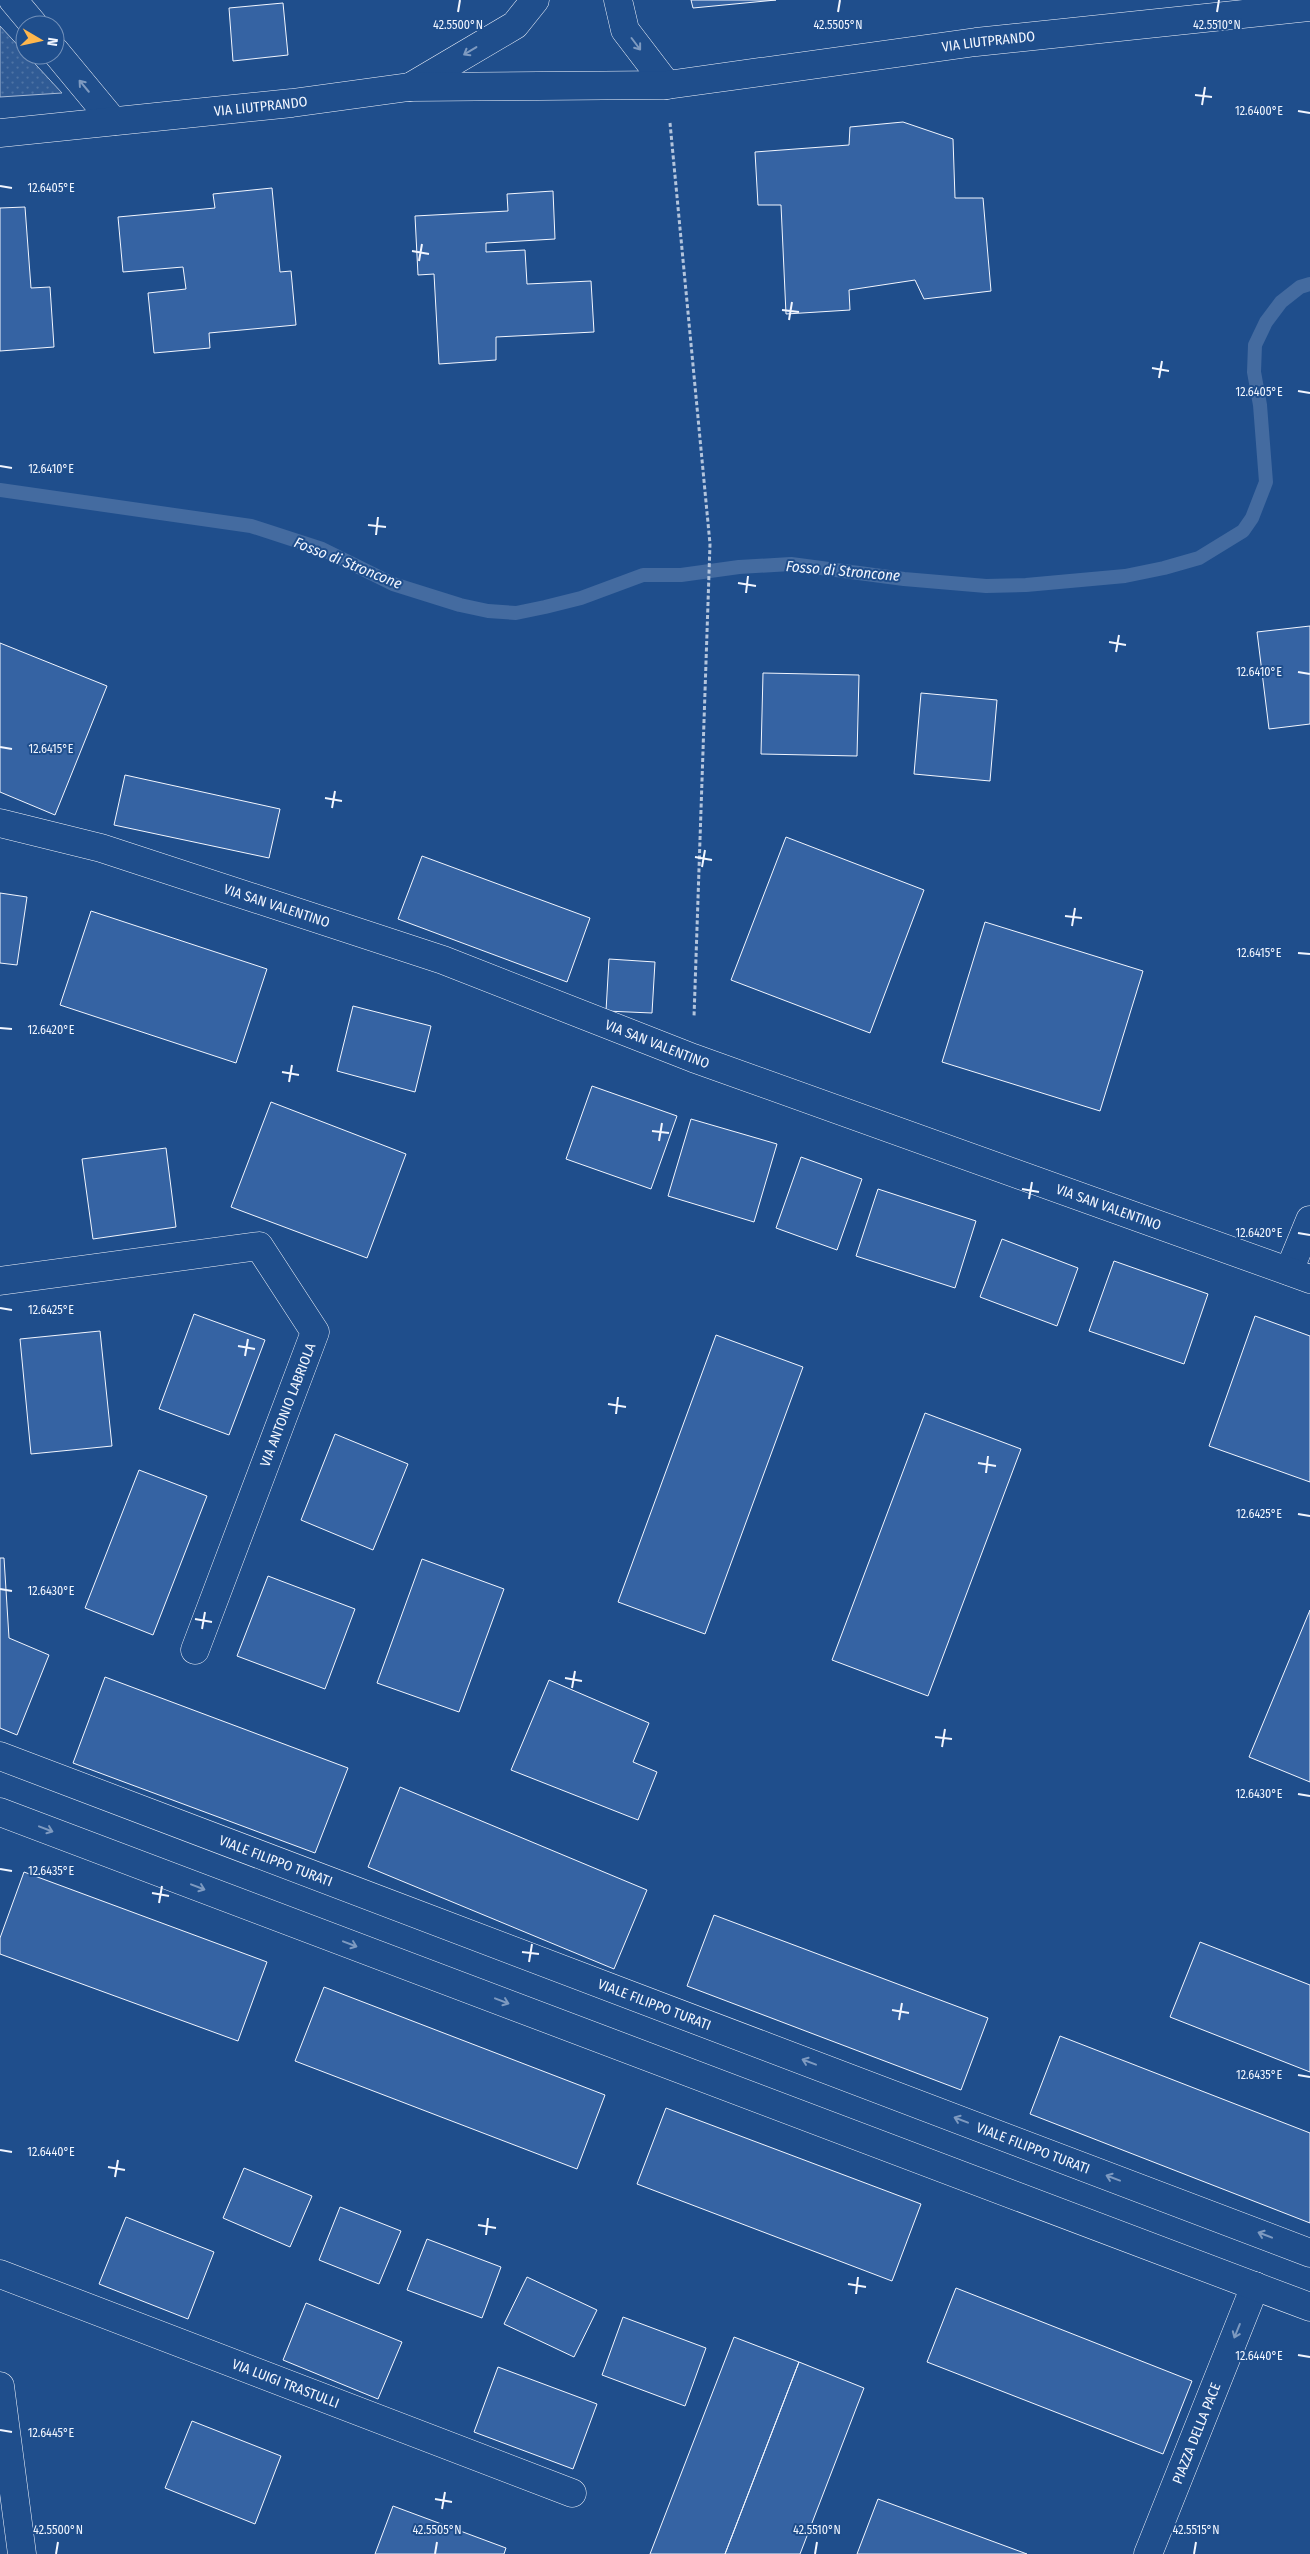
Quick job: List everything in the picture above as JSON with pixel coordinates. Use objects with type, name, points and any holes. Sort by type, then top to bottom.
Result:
[{"type":"street","points":[[13,0],[26,15]]},
{"type":"street","name":"VIA LIUTPRANDO","points":[[409,87],[515,25],[535,0]]},
{"type":"street","points":[[618,0],[626,30],[667,85]]},
{"type":"street","name":"VIA LIUTPRANDO","points":[[0,133],[292,103],[409,87],[667,85],[976,42],[1310,6]]},
{"type":"street","points":[[65,63],[113,121]]},
{"type":"street","name":"VIA SAN VALENTINO","points":[[0,823],[101,848],[443,960],[692,1058],[1299,1275]]},
{"type":"street","points":[[1299,1275],[1310,1220]]},
{"type":"street","name":"VIA ANTONIO LABRIOLA","points":[[0,1281],[259,1246],[315,1332],[195,1650]]},
{"type":"street","name":"VIALE FILIPPO TURATI","points":[[0,1756],[1310,2253]]},
{"type":"street","points":[[0,1812],[1310,2307]]},
{"type":"street","name":"VIA LUIGI TRASTULLI","points":[[0,2274],[572,2493]]},
{"type":"street","name":"PIAZZA DELLA PACE","points":[[1148,2554],[1255,2286]]},
{"type":"street","points":[[0,2386],[22,2554]]},
{"type":"path","points":[[667,85],[710,544],[692,1058]]},
{"type":"shaded area","points":[[0,26],[15,42],[15,65],[36,65],[62,93],[0,97]]},
{"type":"building","points":[[691,0],[776,0],[693,8]]},
{"type":"building","points":[[283,3],[288,55],[233,61],[229,8]]},
{"type":"building","points":[[903,122],[953,139],[955,198],[983,198],[991,291],[924,299],[915,280],[849,290],[850,310],[786,314],[781,205],[758,205],[755,152],[849,145],[850,127]]},
{"type":"building","points":[[272,188],[280,272],[291,271],[296,325],[209,333],[210,348],[154,353],[148,293],[186,289],[183,267],[123,272],[118,217],[215,208],[213,194]]},
{"type":"building","points":[[553,191],[555,239],[486,243],[486,252],[525,250],[527,284],[591,281],[594,332],[496,337],[496,360],[439,364],[434,274],[418,275],[415,216],[508,211],[507,194]]},
{"type":"building","points":[[25,207],[31,288],[50,287],[54,347],[0,351],[0,208]]},
{"type":"building","points":[[1310,626],[1310,724],[1269,729],[1257,632]]},
{"type":"building","points":[[0,643],[107,686],[55,815],[0,792]]},
{"type":"building","points":[[763,673],[859,675],[857,756],[761,754]]},
{"type":"building","points":[[921,693],[997,700],[990,781],[914,774]]},
{"type":"building","points":[[125,775],[280,809],[269,858],[114,825]]},
{"type":"building","points":[[786,837],[924,890],[870,1033],[731,980]]},
{"type":"building","points":[[422,856],[590,918],[567,982],[398,919]]},
{"type":"building","points":[[0,893],[27,897],[17,965],[0,963]]},
{"type":"building","points":[[91,911],[267,969],[236,1063],[60,1005]]},
{"type":"building","points":[[985,922],[1143,971],[1100,1111],[942,1062]]},
{"type":"building","points":[[609,959],[655,962],[652,1013],[606,1011]]},
{"type":"building","points":[[353,1006],[431,1026],[415,1092],[337,1071]]},
{"type":"building","points":[[592,1086],[677,1116],[651,1189],[566,1159]]},
{"type":"building","points":[[271,1102],[406,1154],[367,1258],[231,1207]]},
{"type":"building","points":[[691,1119],[777,1144],[754,1222],[668,1196]]},
{"type":"building","points":[[166,1148],[176,1227],[93,1239],[82,1159]]},
{"type":"building","points":[[801,1157],[862,1179],[837,1250],[776,1228]]},
{"type":"building","points":[[878,1189],[976,1221],[955,1288],[856,1256]]},
{"type":"building","points":[[1002,1239],[1078,1268],[1057,1326],[980,1297]]},
{"type":"building","points":[[1114,1261],[1208,1294],[1184,1364],[1089,1331]]},
{"type":"building","points":[[194,1314],[265,1340],[229,1435],[159,1409]]},
{"type":"building","points":[[1255,1316],[1310,1336],[1310,1482],[1209,1446]]},
{"type":"building","points":[[100,1331],[112,1446],[31,1454],[20,1339]]},
{"type":"building","points":[[716,1335],[803,1367],[705,1634],[618,1602]]},
{"type":"building","points":[[925,1413],[1021,1449],[928,1696],[832,1660]]},
{"type":"building","points":[[335,1434],[408,1464],[373,1550],[301,1520]]},
{"type":"building","points":[[139,1470],[207,1496],[153,1635],[85,1608]]},
{"type":"building","points":[[0,1558],[4,1558],[9,1638],[49,1655],[17,1735],[0,1728]]},
{"type":"building","points":[[422,1559],[504,1589],[459,1712],[377,1683]]},
{"type":"building","points":[[268,1576],[355,1609],[325,1689],[237,1656]]},
{"type":"building","points":[[1310,1610],[1310,1782],[1249,1757]]},
{"type":"building","points":[[105,1677],[348,1768],[315,1853],[73,1763]]},
{"type":"building","points":[[549,1680],[649,1723],[633,1762],[657,1772],[638,1820],[511,1770]]},
{"type":"building","points":[[400,1787],[647,1890],[614,1969],[368,1867]]},
{"type":"building","points":[[24,1872],[267,1962],[238,2041],[0,1954],[0,1938]]},
{"type":"building","points":[[714,1915],[988,2018],[961,2090],[687,1986]]},
{"type":"building","points":[[1200,1942],[1310,1985],[1310,2072],[1170,2017]]},
{"type":"building","points":[[324,1987],[605,2095],[577,2169],[295,2061]]},
{"type":"building","points":[[1060,2036],[1310,2133],[1310,2223],[1030,2114]]},
{"type":"building","points":[[666,2108],[921,2204],[892,2281],[637,2184]]},
{"type":"building","points":[[244,2168],[312,2196],[290,2247],[223,2218]]},
{"type":"building","points":[[340,2207],[401,2231],[379,2284],[319,2260]]},
{"type":"building","points":[[126,2217],[214,2252],[188,2319],[99,2284]]},
{"type":"building","points":[[427,2239],[501,2267],[482,2318],[407,2290]]},
{"type":"building","points":[[527,2277],[597,2310],[574,2357],[504,2324]]},
{"type":"building","points":[[956,2288],[1192,2381],[1163,2454],[927,2362]]},
{"type":"building","points":[[306,2303],[402,2342],[378,2399],[283,2360]]},
{"type":"building","points":[[623,2317],[706,2348],[685,2406],[602,2375]]},
{"type":"building","points":[[734,2337],[799,2362],[725,2554],[650,2554]]},
{"type":"building","points":[[799,2362],[864,2388],[800,2554],[725,2554]]},
{"type":"building","points":[[498,2367],[597,2404],[573,2469],[474,2432]]},
{"type":"building","points":[[192,2421],[281,2456],[255,2524],[165,2488]]},
{"type":"building","points":[[878,2499],[1027,2554],[857,2554]]},
{"type":"building","points":[[393,2506],[506,2548],[504,2554],[375,2554]]},
{"type":"waterway","name":"Fosso di Stroncone","points":[[0,490],[251,526],[322,549],[393,584],[460,605],[488,611],[516,613],[545,607],[581,598],[643,575],[681,575],[739,567],[791,564],[904,579],[986,586],[1026,585],[1125,576],[1199,558],[1243,531],[1252,518],[1266,482],[1260,405],[1254,372],[1255,345],[1266,322],[1281,302],[1300,287],[1310,284]]}]
